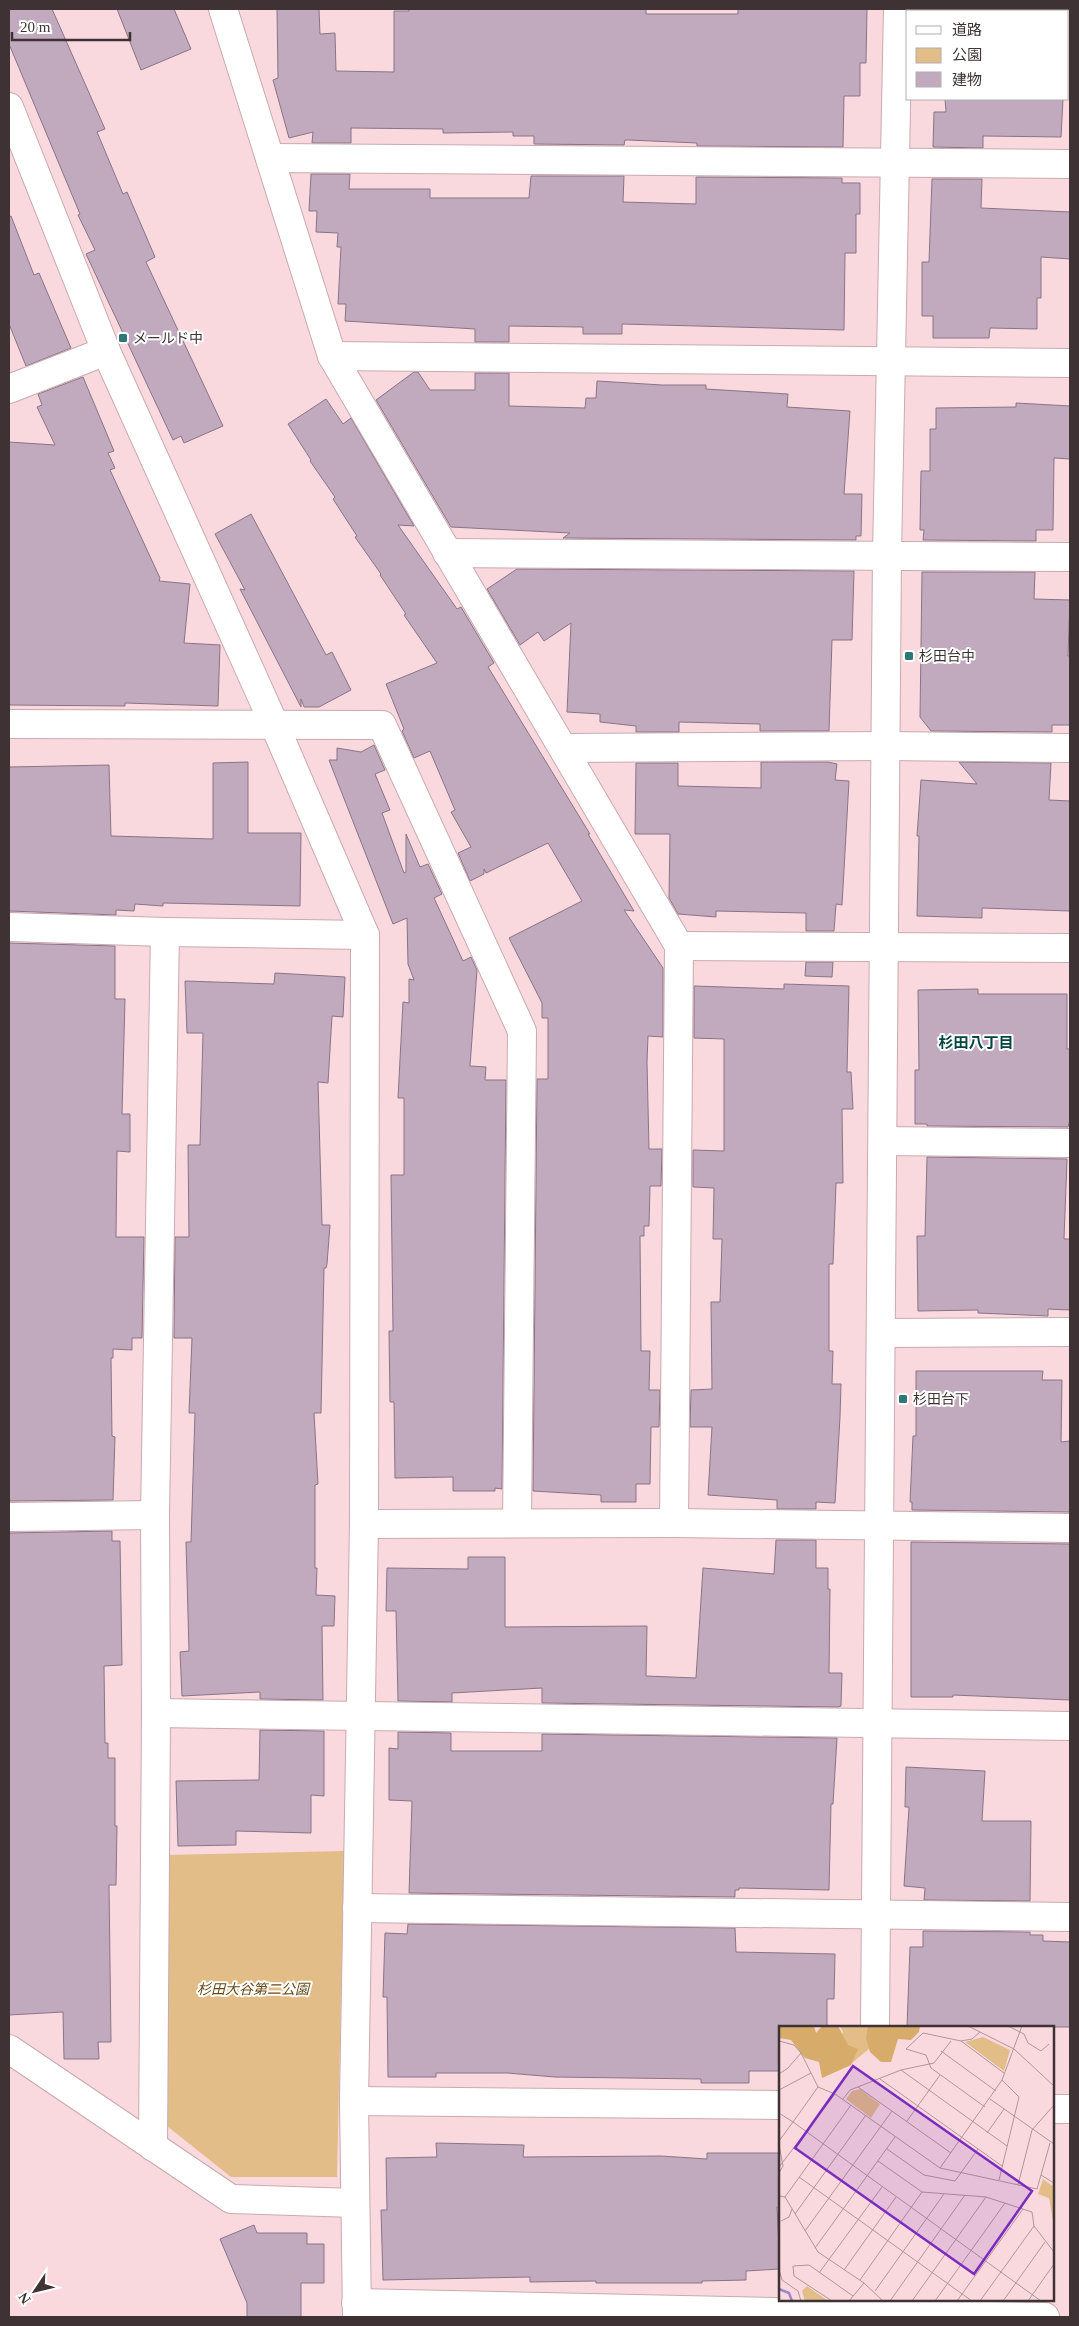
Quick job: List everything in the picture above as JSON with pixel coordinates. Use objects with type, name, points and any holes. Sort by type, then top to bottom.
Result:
[{"type":"street","points":[[223,9],[332,356],[679,946],[674,1523]]},
{"type":"street","points":[[875,2026],[874,1916],[882,1333],[887,554],[898,9]]},
{"type":"street","points":[[9,107],[18,157],[275,726],[365,935],[364,1524],[359,1715],[354,2101],[357,2310],[870,2310],[1045,2317]]},
{"type":"street","points":[[270,158],[1070,164]]},
{"type":"street","points":[[9,389],[106,351]]},
{"type":"street","points":[[332,356],[1070,362]]},
{"type":"street","points":[[447,553],[887,554],[1070,557]]},
{"type":"street","points":[[9,724],[382,725],[522,1031],[517,1523]]},
{"type":"street","points":[[564,748],[887,746],[1070,748]]},
{"type":"street","points":[[9,927],[365,935]]},
{"type":"street","points":[[153,2147],[156,1713],[154,1515],[165,932]]},
{"type":"street","points":[[679,946],[1070,948]]},
{"type":"street","points":[[883,1141],[1070,1142]]},
{"type":"street","points":[[882,1333],[1070,1332]]},
{"type":"street","points":[[9,1517],[154,1515]]},
{"type":"street","points":[[364,1524],[674,1523],[1070,1528]]},
{"type":"street","points":[[156,1713],[1070,1726]]},
{"type":"street","points":[[357,1908],[1070,1917]]},
{"type":"street","points":[[9,2049],[231,2199],[355,2203]]},
{"type":"street","points":[[354,2101],[779,2105]]},
{"type":"street","points":[[1054,2109],[1070,2109]]},
{"type":"green space","name":"杉田大谷第二公園","points":[[344,1851],[337,2177],[231,2177],[162,2122],[166,1855]]},
{"type":"building","points":[[9,9],[52,9],[105,129],[97,132],[123,194],[127,192],[155,257],[146,262],[223,426],[184,443],[181,436],[173,440],[86,254],[95,250],[78,215],[80,214],[9,44]]},
{"type":"building","points":[[117,9],[174,9],[191,49],[141,70]]},
{"type":"building","points":[[277,9],[319,9],[320,34],[335,33],[336,71],[394,72],[394,11],[409,11],[409,9],[646,9],[646,14],[738,14],[738,9],[867,9],[866,63],[860,63],[860,96],[844,96],[843,147],[697,146],[697,143],[628,140],[625,140],[624,145],[534,144],[534,136],[513,136],[513,132],[443,133],[443,129],[351,128],[351,143],[312,143],[313,132],[289,138],[273,80],[278,78]]},
{"type":"building","points":[[945,100],[1063,100],[1061,137],[983,136],[983,148],[933,147],[934,112],[946,112]]},
{"type":"building","points":[[311,174],[350,174],[349,189],[430,189],[430,198],[529,198],[531,176],[624,176],[623,202],[696,204],[696,177],[842,178],[842,183],[860,183],[860,214],[856,214],[856,253],[845,253],[844,330],[622,324],[622,334],[583,334],[583,327],[509,326],[509,342],[475,342],[475,329],[345,321],[346,304],[338,304],[341,247],[337,247],[338,233],[316,232],[317,211],[309,211]]},
{"type":"building","points":[[932,179],[982,179],[981,208],[1070,212],[1070,259],[1041,257],[1041,298],[1037,298],[1037,329],[990,328],[989,338],[933,338],[933,316],[922,316],[922,262],[929,262]]},
{"type":"building","points":[[11,216],[34,275],[39,273],[71,348],[26,366],[9,324],[9,217]]},
{"type":"building","points":[[414,372],[418,372],[430,390],[475,390],[475,373],[509,373],[509,406],[585,408],[586,398],[596,398],[597,381],[662,385],[706,385],[706,389],[788,394],[787,407],[850,411],[844,494],[862,494],[861,536],[856,536],[856,540],[563,538],[570,533],[451,527],[376,400]]},
{"type":"building","points":[[83,377],[114,451],[108,453],[115,468],[110,470],[160,578],[159,581],[190,584],[184,643],[220,645],[218,706],[125,703],[125,706],[9,705],[9,442],[55,445],[37,407],[42,405],[38,394]]},
{"type":"building","points":[[326,399],[343,424],[351,418],[414,526],[398,525],[457,609],[461,607],[494,663],[488,667],[590,834],[588,834],[634,911],[624,910],[663,968],[663,1037],[648,1036],[647,1062],[649,1149],[662,1149],[661,1186],[650,1186],[649,1226],[644,1226],[644,1236],[640,1236],[641,1351],[650,1351],[649,1390],[660,1390],[659,1427],[651,1427],[650,1484],[636,1484],[636,1502],[601,1502],[601,1495],[533,1491],[537,1079],[548,1079],[548,1018],[542,1018],[542,1003],[509,938],[582,901],[548,843],[486,873],[484,869],[484,874],[470,881],[458,853],[471,847],[451,812],[455,810],[430,751],[414,758],[402,731],[404,729],[386,684],[437,663],[404,615],[406,614],[381,574],[355,537],[357,536],[333,499],[335,497],[310,461],[288,424]]},
{"type":"building","points":[[1016,403],[1070,406],[1070,459],[1054,458],[1053,530],[1036,530],[1036,541],[923,540],[924,530],[920,530],[921,471],[930,471],[930,429],[936,429],[936,408],[1016,407]]},
{"type":"building","points":[[251,514],[326,655],[332,652],[351,690],[319,707],[304,707],[301,699],[301,707],[240,589],[245,590],[215,534]]},
{"type":"building","points":[[517,569],[854,571],[852,640],[832,640],[829,731],[760,731],[760,724],[679,722],[679,732],[636,732],[636,726],[600,722],[600,714],[567,712],[571,623],[544,641],[538,632],[520,645],[487,589]]},
{"type":"building","points":[[922,572],[1035,572],[1034,599],[1070,600],[1068,656],[1070,656],[1070,725],[1052,725],[1052,732],[931,731],[920,717]]},
{"type":"building","points":[[374,745],[385,770],[375,774],[390,810],[382,813],[404,873],[406,872],[406,834],[420,867],[428,864],[442,894],[434,898],[463,961],[471,957],[477,970],[470,1066],[486,1067],[485,1080],[506,1080],[502,1489],[495,1488],[495,1491],[453,1491],[453,1477],[395,1478],[394,1402],[390,1402],[389,1331],[393,1331],[391,1175],[404,1175],[404,1098],[398,1098],[403,1002],[409,1003],[409,979],[414,980],[408,964],[407,918],[393,924],[329,760],[337,760],[337,748],[361,752]]},
{"type":"building","points":[[248,762],[248,833],[301,833],[300,906],[163,903],[163,906],[135,904],[134,911],[116,910],[116,915],[9,911],[9,767],[109,765],[111,836],[213,839],[213,763]]},
{"type":"building","points":[[761,762],[828,762],[837,764],[835,780],[849,781],[842,905],[836,904],[834,931],[806,931],[806,913],[716,911],[716,917],[678,914],[669,898],[670,834],[635,834],[636,763],[678,763],[678,786],[761,788]]},
{"type":"building","points":[[959,762],[1051,763],[1049,800],[1070,801],[1070,911],[982,908],[982,918],[917,916],[919,836],[917,836],[921,780],[977,784]]},
{"type":"building","points":[[9,943],[115,946],[115,999],[125,999],[122,1114],[130,1114],[130,1152],[117,1151],[116,1237],[144,1237],[142,1338],[132,1338],[132,1350],[113,1349],[113,1358],[111,1358],[112,1436],[115,1437],[113,1500],[9,1501]]},
{"type":"building","points":[[806,962],[833,962],[832,977],[805,976]]},
{"type":"building","points":[[275,973],[345,977],[343,1017],[332,1016],[328,1083],[318,1082],[322,1225],[330,1225],[327,1264],[326,1268],[324,1268],[321,1413],[314,1413],[318,1484],[315,1485],[315,1568],[317,1568],[316,1595],[335,1596],[334,1626],[322,1626],[323,1700],[260,1699],[260,1692],[182,1696],[180,1652],[189,1651],[186,1542],[191,1542],[195,1413],[189,1413],[192,1338],[174,1338],[175,1237],[189,1237],[188,1145],[200,1145],[203,1033],[187,1033],[185,981],[274,984]]},
{"type":"building","points":[[784,984],[849,986],[847,1072],[851,1072],[853,1109],[842,1109],[843,1183],[836,1183],[833,1264],[829,1264],[829,1351],[833,1351],[832,1384],[841,1384],[835,1503],[816,1502],[816,1509],[777,1509],[777,1500],[708,1495],[712,1427],[690,1427],[691,1390],[712,1389],[711,1302],[720,1302],[722,1239],[713,1239],[714,1188],[693,1187],[693,1150],[724,1151],[724,1039],[694,1038],[694,986],[784,989]]},
{"type":"building","points":[[978,989],[978,994],[1067,994],[1067,1049],[1070,1049],[1070,1120],[1068,1127],[927,1126],[927,1124],[915,1124],[915,1070],[919,1070],[918,990]]},
{"type":"building","points":[[927,1157],[1067,1159],[1064,1239],[1070,1239],[1070,1310],[1048,1309],[1048,1316],[978,1313],[978,1310],[918,1311],[917,1236],[925,1236]]},
{"type":"building","points":[[916,1371],[1043,1371],[1042,1380],[1062,1380],[1061,1442],[1070,1441],[1070,1512],[912,1510],[912,1502],[910,1502],[913,1436],[916,1436]]},
{"type":"building","points":[[112,1531],[112,1541],[120,1541],[122,1665],[104,1666],[105,1743],[108,1743],[108,1758],[115,1758],[115,1826],[117,1826],[116,1885],[109,1885],[111,2042],[98,2042],[99,2059],[64,2059],[63,2012],[9,2015],[9,1533]]},
{"type":"building","points":[[776,1540],[816,1540],[816,1568],[828,1568],[828,1589],[830,1589],[829,1673],[842,1673],[841,1706],[542,1703],[542,1688],[452,1693],[452,1702],[398,1701],[396,1611],[386,1611],[387,1568],[468,1569],[468,1557],[505,1557],[505,1627],[647,1626],[646,1676],[696,1678],[703,1568],[774,1574]]},
{"type":"building","points":[[911,1542],[1070,1544],[1070,1700],[953,1695],[953,1697],[911,1697]]},
{"type":"building","points":[[260,1730],[324,1731],[324,1796],[311,1795],[311,1833],[236,1831],[236,1845],[178,1846],[176,1781],[259,1780]]},
{"type":"building","points":[[398,1732],[451,1733],[451,1751],[542,1751],[542,1734],[837,1738],[833,1804],[831,1804],[829,1890],[739,1888],[739,1890],[735,1890],[735,1897],[409,1893],[412,1801],[389,1800],[389,1748],[398,1749]]},
{"type":"building","points":[[906,1767],[985,1771],[982,1821],[1031,1821],[1030,1901],[924,1900],[925,1888],[904,1886],[909,1807],[905,1807]]},
{"type":"building","points":[[408,1924],[735,1928],[736,1952],[835,1954],[834,1999],[827,1999],[827,2026],[779,2026],[779,2071],[749,2071],[749,2083],[701,2083],[701,2079],[555,2077],[507,2073],[436,2073],[436,2077],[388,2077],[387,1997],[383,1997],[385,1933],[407,1934]]},
{"type":"building","points":[[923,1931],[1030,1932],[1030,1935],[1043,1935],[1043,1941],[1070,1942],[1070,2027],[907,2026],[910,1947],[923,1947]]},
{"type":"building","points":[[436,2143],[524,2145],[523,2157],[661,2156],[707,2159],[707,2153],[779,2153],[779,2207],[777,2207],[779,2269],[746,2271],[746,2280],[702,2281],[702,2283],[530,2282],[530,2277],[383,2280],[381,2210],[387,2210],[386,2158],[437,2157]]},
{"type":"building","points":[[254,2225],[257,2233],[307,2233],[307,2244],[324,2244],[324,2283],[301,2283],[301,2317],[247,2317],[247,2303],[220,2239]]},
{"type":"place","name":"メールド中","points":[[123,338]]},
{"type":"place","name":"杉田台中","points":[[909,656]]},
{"type":"place","name":"杉田台下","points":[[903,1399]]},
{"type":"district","name":"杉田八丁目","points":[[976,1043]]}]
